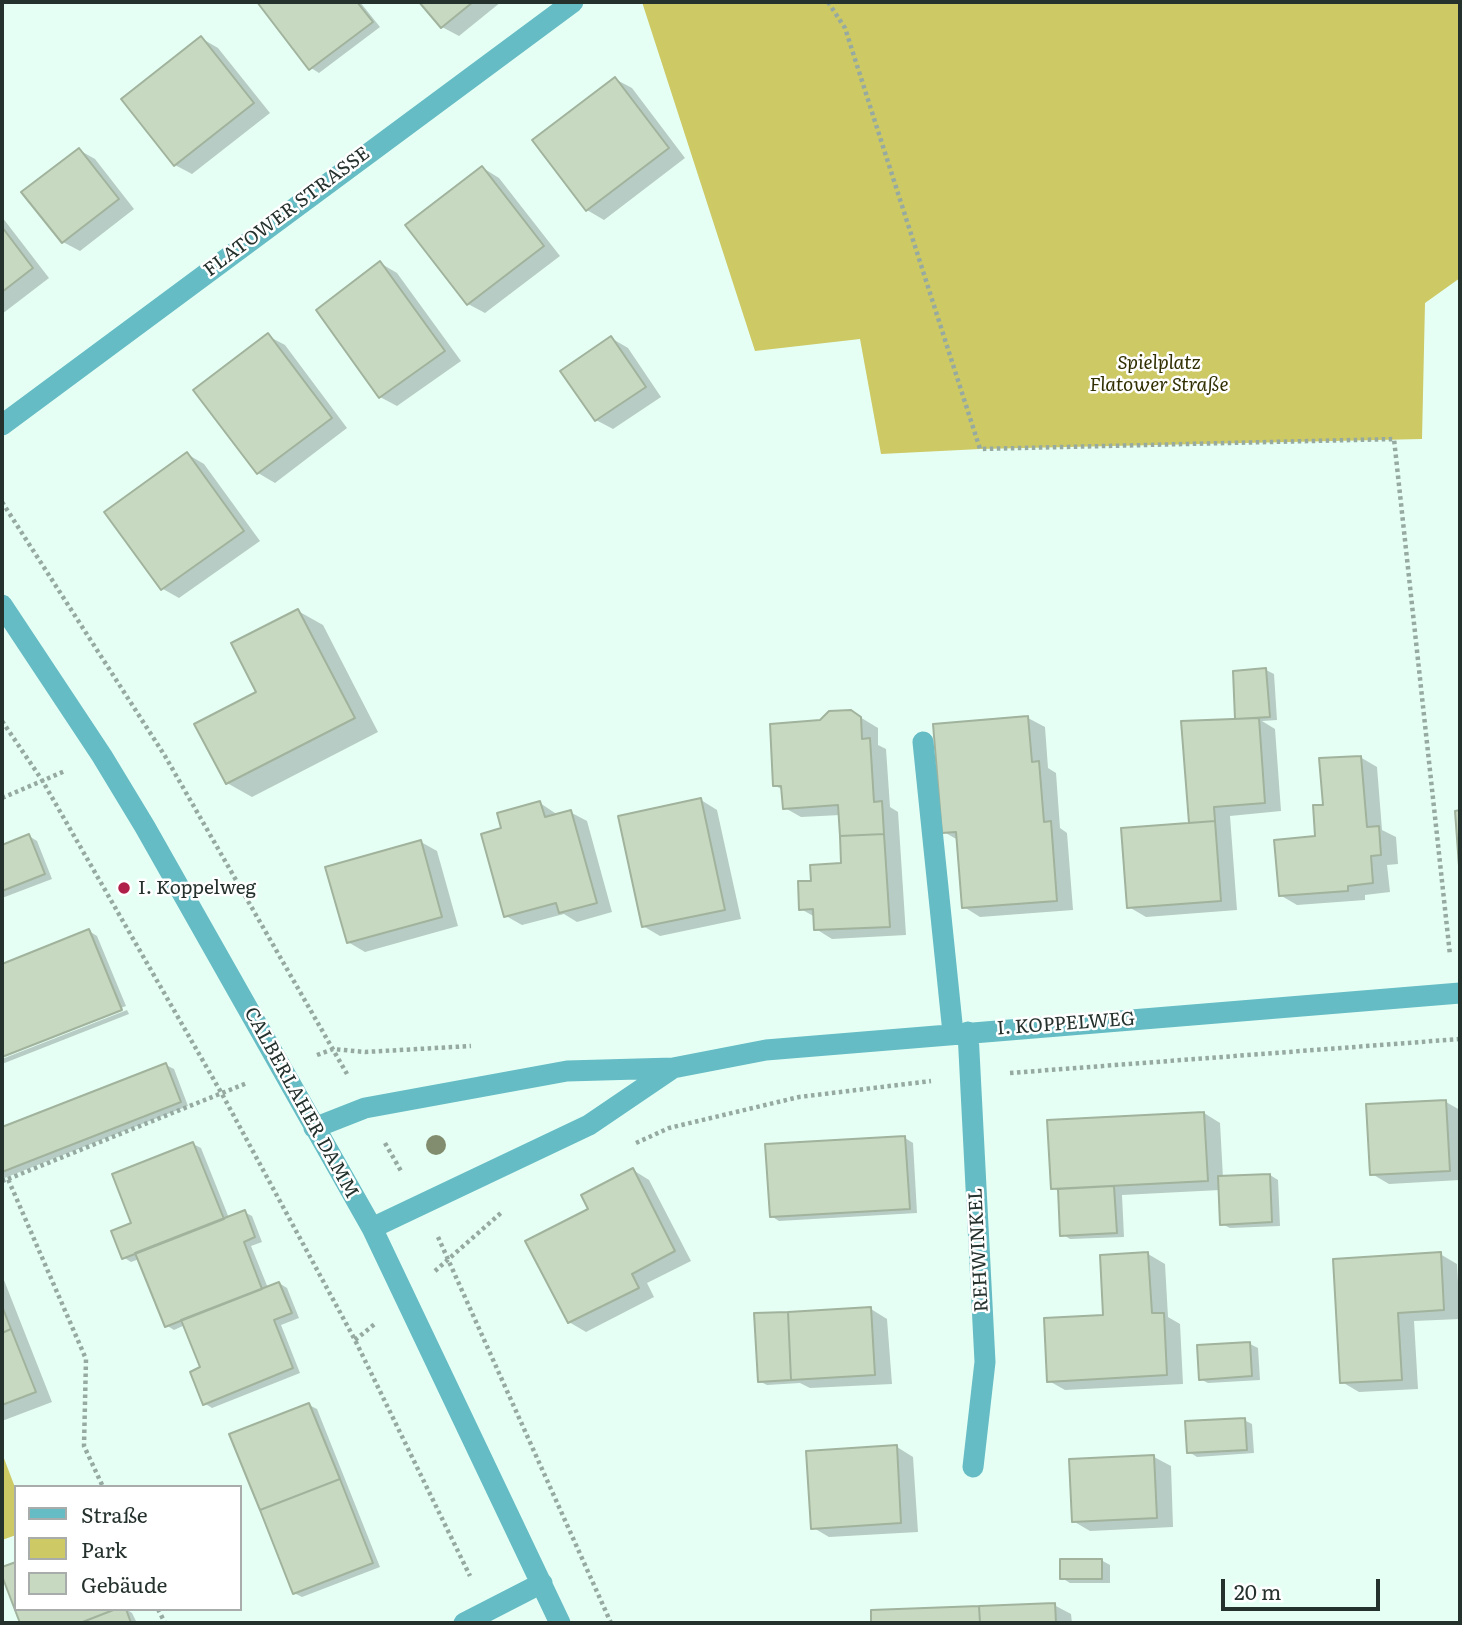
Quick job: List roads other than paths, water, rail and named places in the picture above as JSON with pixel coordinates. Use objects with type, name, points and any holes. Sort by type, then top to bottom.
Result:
[{"type":"street","name":"FLATOWER STRASSE","points":[[2,425],[573,2]]},
{"type":"street","name":"CALBERLAHER DAMM","points":[[2,605],[102,756],[372,1228],[560,1623]]},
{"type":"street","name":"REHWINKEL","points":[[923,741],[961,1032],[985,1362],[973,1466]]},
{"type":"street","name":"I. KOPPELWEG","points":[[314,1128],[365,1108],[567,1071],[673,1068],[766,1050],[961,1032],[1457,994]]},
{"type":"street","name":"I. KOPPELWEG","points":[[372,1228],[589,1125],[673,1068]]},
{"type":"street","points":[[464,1623],[542,1583]]},
{"type":"place","name":"I. Koppelweg","points":[[124,888]]},
{"type":"park label","name":"Spielplatz Flatower Straße","points":[[1159,374]]}]
